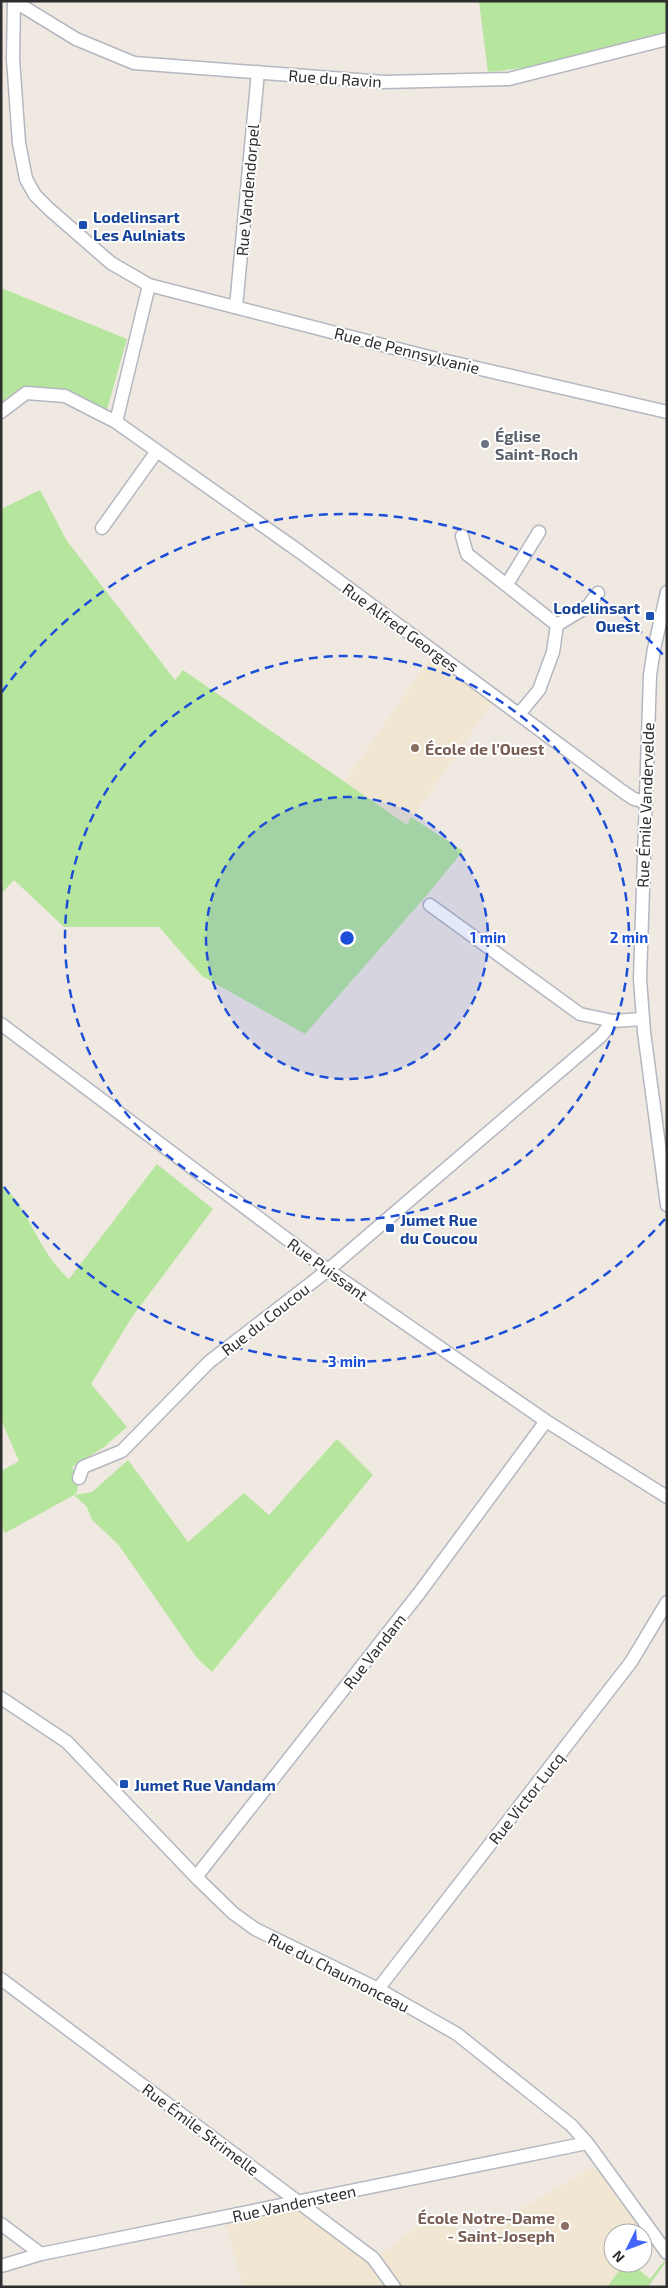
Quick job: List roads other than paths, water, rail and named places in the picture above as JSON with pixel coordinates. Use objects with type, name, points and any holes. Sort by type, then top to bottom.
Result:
[{"type":"street","points":[[14,1],[13,59],[22,161],[26,179],[35,195],[49,209],[111,263],[149,285],[116,422]]},
{"type":"street","name":"Rue du Ravin","points":[[14,1],[76,39],[134,63],[384,82],[509,79],[667,38]]},
{"type":"street","name":"Rue Vandendorpel","points":[[236,307],[258,72]]},
{"type":"street","name":"Rue de Pennsylvanie","points":[[149,285],[429,357],[667,412]]},
{"type":"street","name":"Rue Alfred Georges","points":[[1,412],[26,393],[32,393],[65,396],[116,422],[300,552],[634,799],[646,802]]},
{"type":"street","points":[[102,528],[157,451]]},
{"type":"street","points":[[507,584],[539,532]]},
{"type":"street","points":[[462,536],[467,554],[557,625]]},
{"type":"street","name":"Rue Émile Vandervelde","points":[[667,592],[664,616],[651,668],[640,969],[643,1019],[667,1205]]},
{"type":"street","points":[[557,625],[588,606],[598,593]]},
{"type":"street","points":[[518,714],[540,690],[553,652],[557,625]]},
{"type":"street","points":[[430,905],[580,1014],[613,1021],[643,1019]]},
{"type":"street","name":"Rue du Coucou","points":[[79,1478],[83,1467],[122,1452],[210,1362],[328,1270],[600,1036],[613,1021]]},
{"type":"street","name":"Rue Puissant","points":[[1,1024],[328,1270],[546,1421],[667,1497]]},
{"type":"street","name":"Rue Vandam","points":[[196,1877],[420,1592],[546,1421]]},
{"type":"street","name":"Rue Victor Lucq","points":[[378,1989],[630,1662],[667,1602]]},
{"type":"street","name":"Rue du Chaumonceau","points":[[1,1698],[67,1742],[233,1913],[255,1929],[378,1989],[457,2034],[571,2125],[587,2142],[667,2253]]},
{"type":"street","name":"Rue Émile Strimelle","points":[[1,1979],[373,2258],[394,2287]]},
{"type":"street","name":"Rue Vandensteen","points":[[1,2266],[41,2254],[587,2142]]},
{"type":"street","points":[[1,2224],[41,2254]]},
{"type":"place","name":"Lodelinsart Les Aulniats","points":[[83,225]]},
{"type":"place","name":"Église Saint-Roch","points":[[485,444]]},
{"type":"place","name":"Lodelinsart Ouest","points":[[650,616]]},
{"type":"place","name":"École de l'Ouest","points":[[415,748]]},
{"type":"place","name":"Jumet Rue du Coucou","points":[[390,1228]]},
{"type":"place","name":"Jumet Rue Vandam","points":[[124,1784]]},
{"type":"place","name":"École Notre-Dame - Saint-Joseph","points":[[565,2226]]}]
